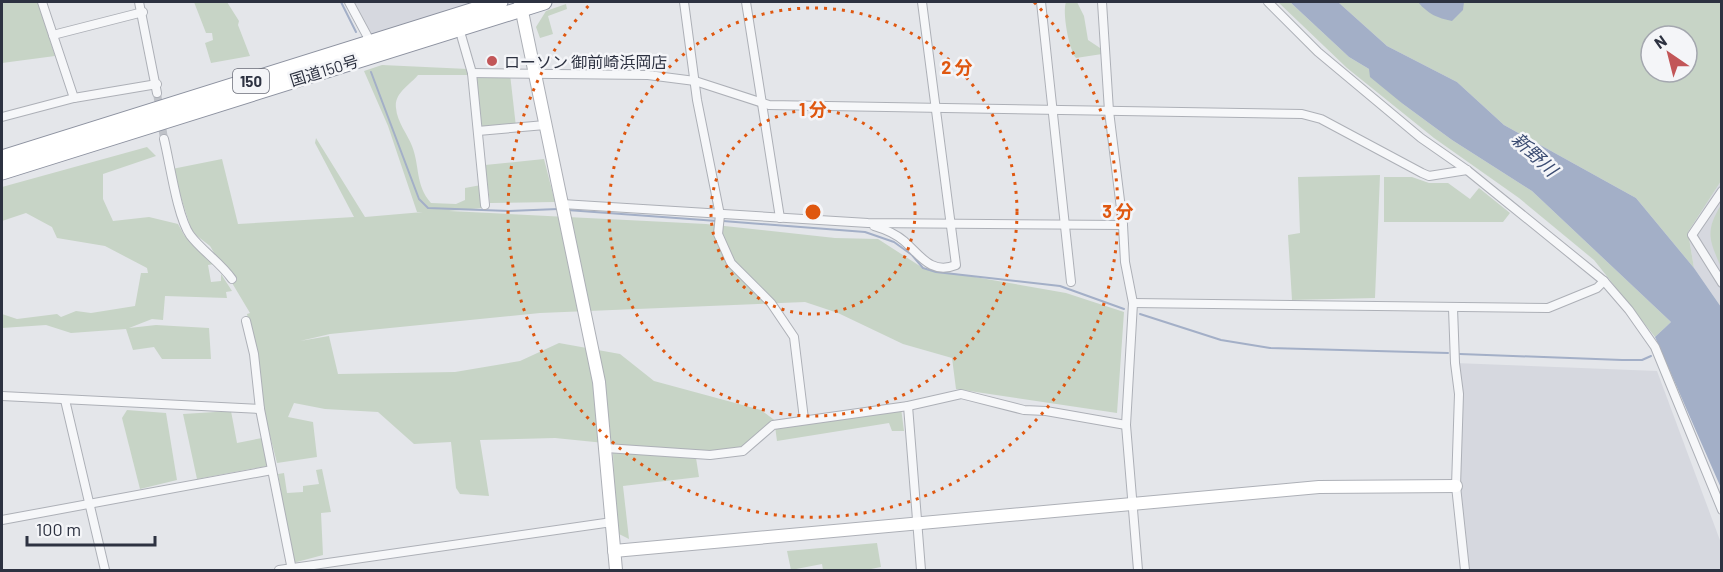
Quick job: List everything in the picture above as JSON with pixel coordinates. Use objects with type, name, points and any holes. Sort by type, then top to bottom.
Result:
[{"type":"highway","name":"国道150号","points":[[2,172],[61,146],[500,2]]},
{"type":"highway","name":"国道150号","points":[[2,158],[61,146],[459,28],[521,5],[544,2]]},
{"type":"highway","name":"150","points":[[2,152],[61,146]]},
{"type":"highway","name":"150","points":[[2,180],[61,146]]},
{"type":"street","points":[[42,2],[74,98]]},
{"type":"street","points":[[2,117],[74,98],[157,89],[143,12],[139,2]]},
{"type":"street","points":[[349,2],[371,43]]},
{"type":"street","points":[[684,2],[695,81],[720,215],[719,226],[723,250],[731,263],[771,303],[794,336],[804,419]]},
{"type":"street","points":[[746,2],[780,218]]},
{"type":"street","points":[[868,223],[903,240],[926,264],[948,268],[956,265],[922,2]]},
{"type":"street","points":[[1041,2],[1071,282]]},
{"type":"street","points":[[1102,2],[1109,111],[1123,225],[1125,262],[1133,303],[1126,425],[1138,570]]},
{"type":"street","points":[[1268,2],[1317,52],[1421,138],[1467,170],[1604,281],[1629,310],[1655,347],[1722,510]]},
{"type":"street","points":[[521,5],[591,337],[606,448],[616,570]]},
{"type":"street","points":[[53,35],[143,12]]},
{"type":"street","points":[[459,28],[472,73],[486,205]]},
{"type":"street","points":[[472,73],[648,75],[695,81],[769,105],[1302,114],[1327,121],[1422,174],[1430,176],[1467,170]]},
{"type":"street","points":[[478,131],[545,125]]},
{"type":"street","points":[[164,139],[185,225],[193,238],[222,264],[232,279]]},
{"type":"street","points":[[1722,191],[1692,234],[1722,283]]},
{"type":"street","points":[[563,208],[868,223],[1123,225]]},
{"type":"street","points":[[1133,303],[1548,308],[1597,288],[1604,281]]},
{"type":"street","points":[[1453,308],[1455,363],[1459,394],[1456,486],[1465,570]]},
{"type":"street","points":[[246,321],[255,354],[260,408],[292,569]]},
{"type":"street","points":[[606,448],[710,455],[743,452],[773,425],[908,406],[961,394],[1024,410],[1046,411],[1126,425]]},
{"type":"street","points":[[2,396],[260,408]]},
{"type":"street","points":[[65,400],[105,570]]},
{"type":"street","points":[[908,406],[921,570]]},
{"type":"street","points":[[2,520],[89,502],[272,470]]},
{"type":"street","points":[[614,550],[1319,487],[1456,486]]},
{"type":"street","points":[[279,570],[612,522]]},
{"type":"shaded area","points":[[351,2],[480,2],[368,37]]},
{"type":"shaded area","points":[[1721,181],[1721,307],[1694,268],[1688,232]]},
{"type":"shaded area","points":[[1455,363],[1657,371],[1721,543],[1721,570],[1470,570],[1455,473]]},
{"type":"green space","points":[[2,2],[38,2],[55,56],[2,63]]},
{"type":"green space","points":[[194,2],[227,2],[239,21],[238,25],[250,56],[211,63],[205,43],[213,40],[212,33],[206,33]]},
{"type":"green space","points":[[1066,2],[1077,2],[1084,16],[1088,40],[1100,48],[1102,54],[1076,58],[1073,54],[1067,31]]},
{"type":"green space","points":[[1278,2],[1290,2],[1349,57],[1369,69],[1403,104],[1452,140],[1532,191],[1671,322],[1655,337],[1594,260],[1519,198],[1434,138],[1347,68]]},
{"type":"green space","points":[[1338,2],[1721,2],[1721,181],[1688,232],[1694,268],[1636,198],[1504,125],[1457,82],[1387,46]]},
{"type":"green space","points":[[566,4],[567,9],[548,16],[553,34],[540,38],[536,27],[546,11]]},
{"type":"green space","points":[[382,65],[468,69],[469,75],[418,75],[397,98],[398,118],[414,153],[422,189],[431,203],[456,204],[465,200],[465,188],[481,185],[483,208],[449,211],[706,224],[835,238],[878,239],[923,268],[1066,293],[1124,312],[1117,413],[956,389],[952,358],[903,344],[838,313],[805,302],[540,313],[330,334],[300,341],[329,336],[338,374],[455,372],[520,361],[559,343],[620,354],[654,381],[761,410],[777,422],[735,452],[684,451],[555,438],[480,440],[489,496],[460,494],[456,488],[451,442],[414,444],[378,412],[325,409],[294,403],[288,417],[313,422],[317,457],[277,463],[264,412],[247,314],[250,313],[210,246],[192,232],[172,169],[222,159],[238,224],[354,217],[315,143],[316,138],[365,217],[423,212],[417,212],[388,126],[364,71]]},
{"type":"green space","points":[[510,74],[516,127],[477,128],[472,78]]},
{"type":"green space","points":[[147,147],[156,156],[103,174],[103,199],[113,221],[149,217],[178,224],[184,235],[214,264],[208,265],[211,282],[221,281],[221,274],[232,291],[226,292],[227,298],[165,296],[163,320],[152,319],[129,328],[156,325],[209,328],[211,359],[162,359],[154,347],[133,350],[126,329],[71,333],[46,325],[2,328],[2,314],[17,319],[57,314],[61,317],[76,311],[91,313],[135,306],[141,273],[148,273],[147,268],[105,246],[57,238],[52,227],[26,213],[2,221],[2,187]]},
{"type":"green space","points":[[544,159],[555,202],[490,203],[485,165]]},
{"type":"green space","points":[[1380,175],[1375,298],[1292,300],[1288,235],[1300,233],[1298,177]]},
{"type":"green space","points":[[1384,177],[1412,177],[1429,183],[1448,183],[1470,199],[1479,188],[1510,213],[1503,222],[1384,222]]},
{"type":"green space","points":[[1721,205],[1721,267],[1710,236],[1713,222]]},
{"type":"green space","points":[[901,408],[904,431],[892,431],[889,423],[777,441],[775,426]]},
{"type":"green space","points":[[127,410],[166,413],[177,480],[140,489],[122,418]]},
{"type":"green space","points":[[231,411],[237,443],[262,438],[267,466],[197,479],[183,414]]},
{"type":"green space","points":[[613,453],[696,458],[699,477],[623,486],[629,539],[619,534],[615,520]]},
{"type":"green space","points":[[322,469],[331,512],[321,513],[323,555],[293,563],[278,474],[284,473],[287,493],[303,492],[303,486],[319,484],[316,470]]},
{"type":"green space","points":[[877,543],[881,567],[866,570],[823,570],[822,564],[791,570],[787,551]]},
{"type":"water","name":"新野川","points":[[1290,2],[1338,2],[1387,46],[1457,82],[1504,125],[1636,198],[1694,268],[1721,307],[1721,488],[1655,337],[1671,322],[1532,191],[1452,140],[1403,104],[1370,77],[1369,69],[1349,57]]},
{"type":"water","points":[[1418,2],[1464,2],[1463,10],[1452,21],[1433,15]]},
{"type":"waterway","points":[[341,2],[356,32]]},
{"type":"waterway","points":[[371,72],[419,199],[428,208],[509,211],[558,209]]},
{"type":"waterway","points":[[567,210],[717,221]]},
{"type":"waterway","points":[[723,221],[865,232],[894,242],[912,255],[923,268],[936,272],[1060,286],[1124,309]]},
{"type":"waterway","points":[[1140,314],[1221,340],[1270,348],[1448,353]]},
{"type":"waterway","points":[[1460,354],[1622,360],[1642,360],[1651,356]]},
{"type":"tunnel","points":[[157,93],[164,139]]},
{"type":"place","name":"ローソン 御前崎浜岡店","points":[[492,61]]}]
